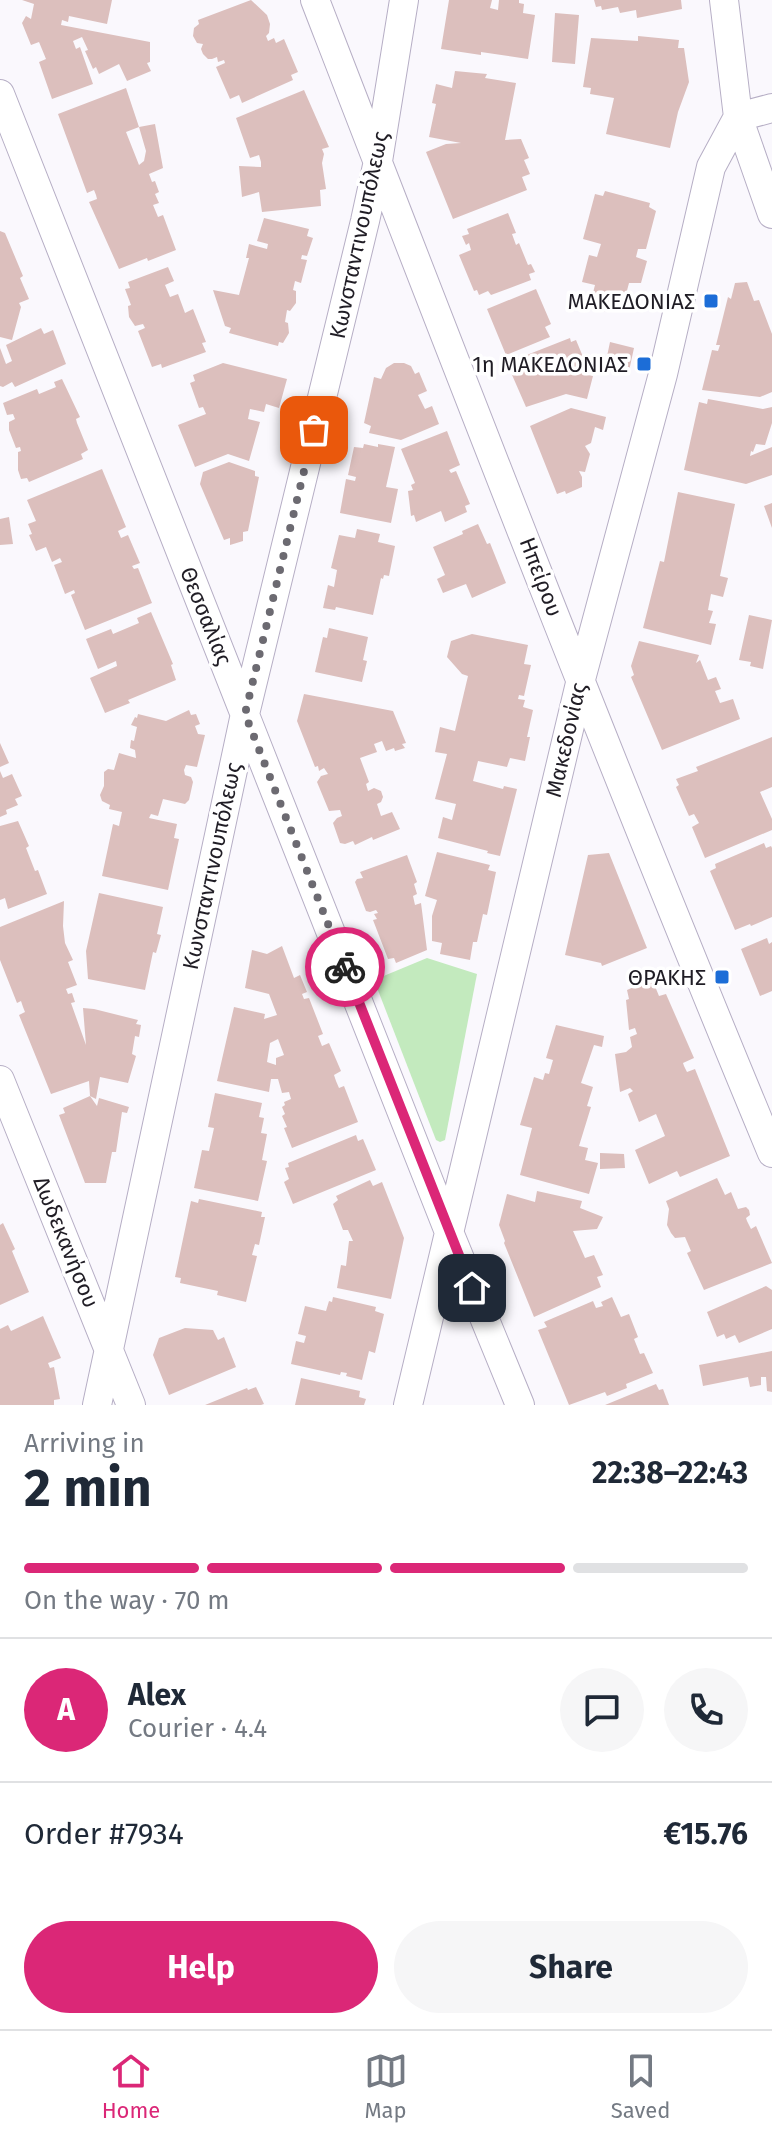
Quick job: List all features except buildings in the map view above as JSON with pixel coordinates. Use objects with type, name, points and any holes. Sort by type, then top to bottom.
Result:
[{"type":"street","name":"Ηπείρου","points":[[315,0],[702,986],[772,1153]]},
{"type":"street","name":"Κωνσταντινουπόλεως","points":[[97,1405],[245,714],[365,221],[404,0]]},
{"type":"street","points":[[724,0],[738,117],[772,214]]},
{"type":"street","name":"Θεσσαλίας","points":[[0,94],[520,1405]]},
{"type":"street","points":[[738,117],[772,108]]},
{"type":"street","name":"Μακεδονίας","points":[[408,1405],[581,679],[663,374],[711,167],[738,117]]},
{"type":"street","name":"Δωδεκανήσου","points":[[0,1080],[131,1405]]},
{"type":"green space","points":[[427,958],[477,974],[445,1140],[440,1142],[436,1140],[374,980]]},
{"type":"way so far","points":[[314,430],[245,714],[345,967]]},
{"type":"place","name":"ΜΑΚΕΔΟΝΙΑΣ","points":[[711,301]]},
{"type":"place","name":"1η ΜΑΚΕΔΟΝΙΑΣ","points":[[644,364]]},
{"type":"place","name":"ΘΡΑΚΗΣ","points":[[722,977]]},
{"type":"route","points":[[345,967],[472,1288]]}]
